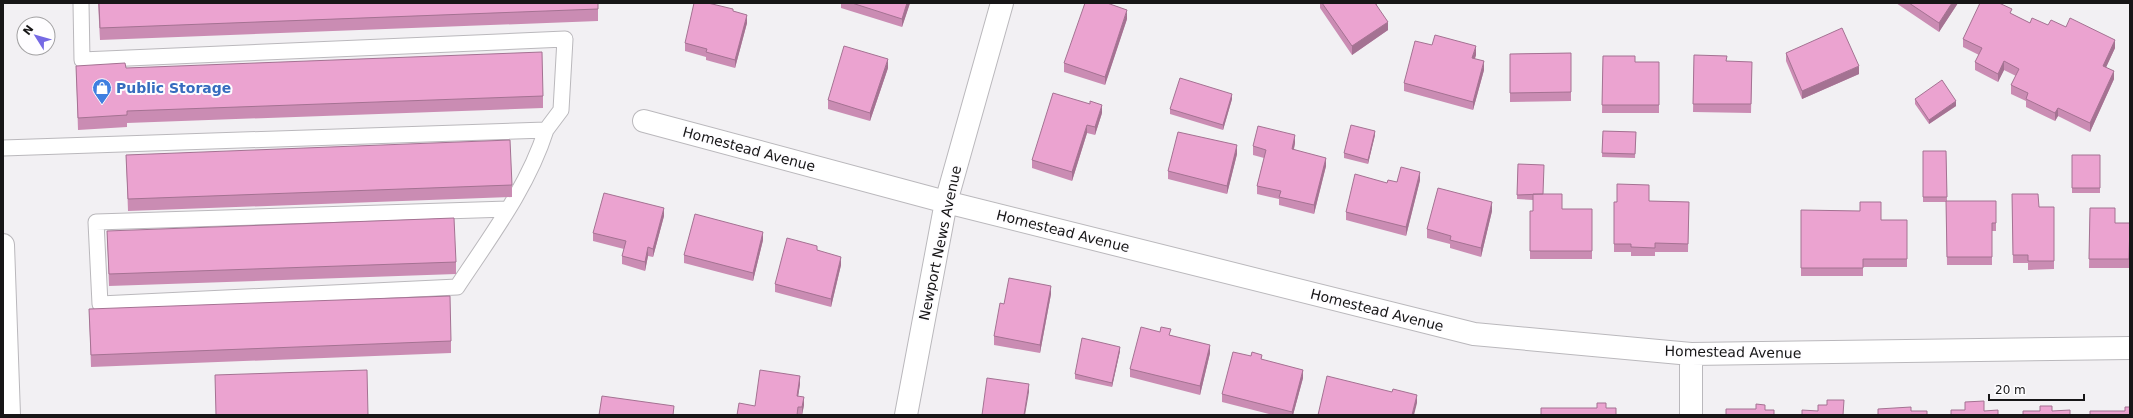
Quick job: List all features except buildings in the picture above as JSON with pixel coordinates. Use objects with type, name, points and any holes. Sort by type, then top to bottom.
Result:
[{"type":"street","name":"Newport News Avenue","points":[[906,415],[946,202],[1002,3]]},
{"type":"street","name":"Homestead Avenue","points":[[644,121],[946,202],[1474,334],[1692,354],[2130,348]]},
{"type":"street","points":[[3,245],[9,415]]},
{"type":"street","points":[[1691,415],[1692,354]]},
{"type":"lane","points":[[81,3],[82,60],[565,39],[561,110],[546,130],[538,156],[508,209],[457,287],[100,304],[96,222],[508,209]]},
{"type":"lane","points":[[3,148],[546,130]]},
{"type":"place","name":"Public Storage","points":[[102,105]]}]
